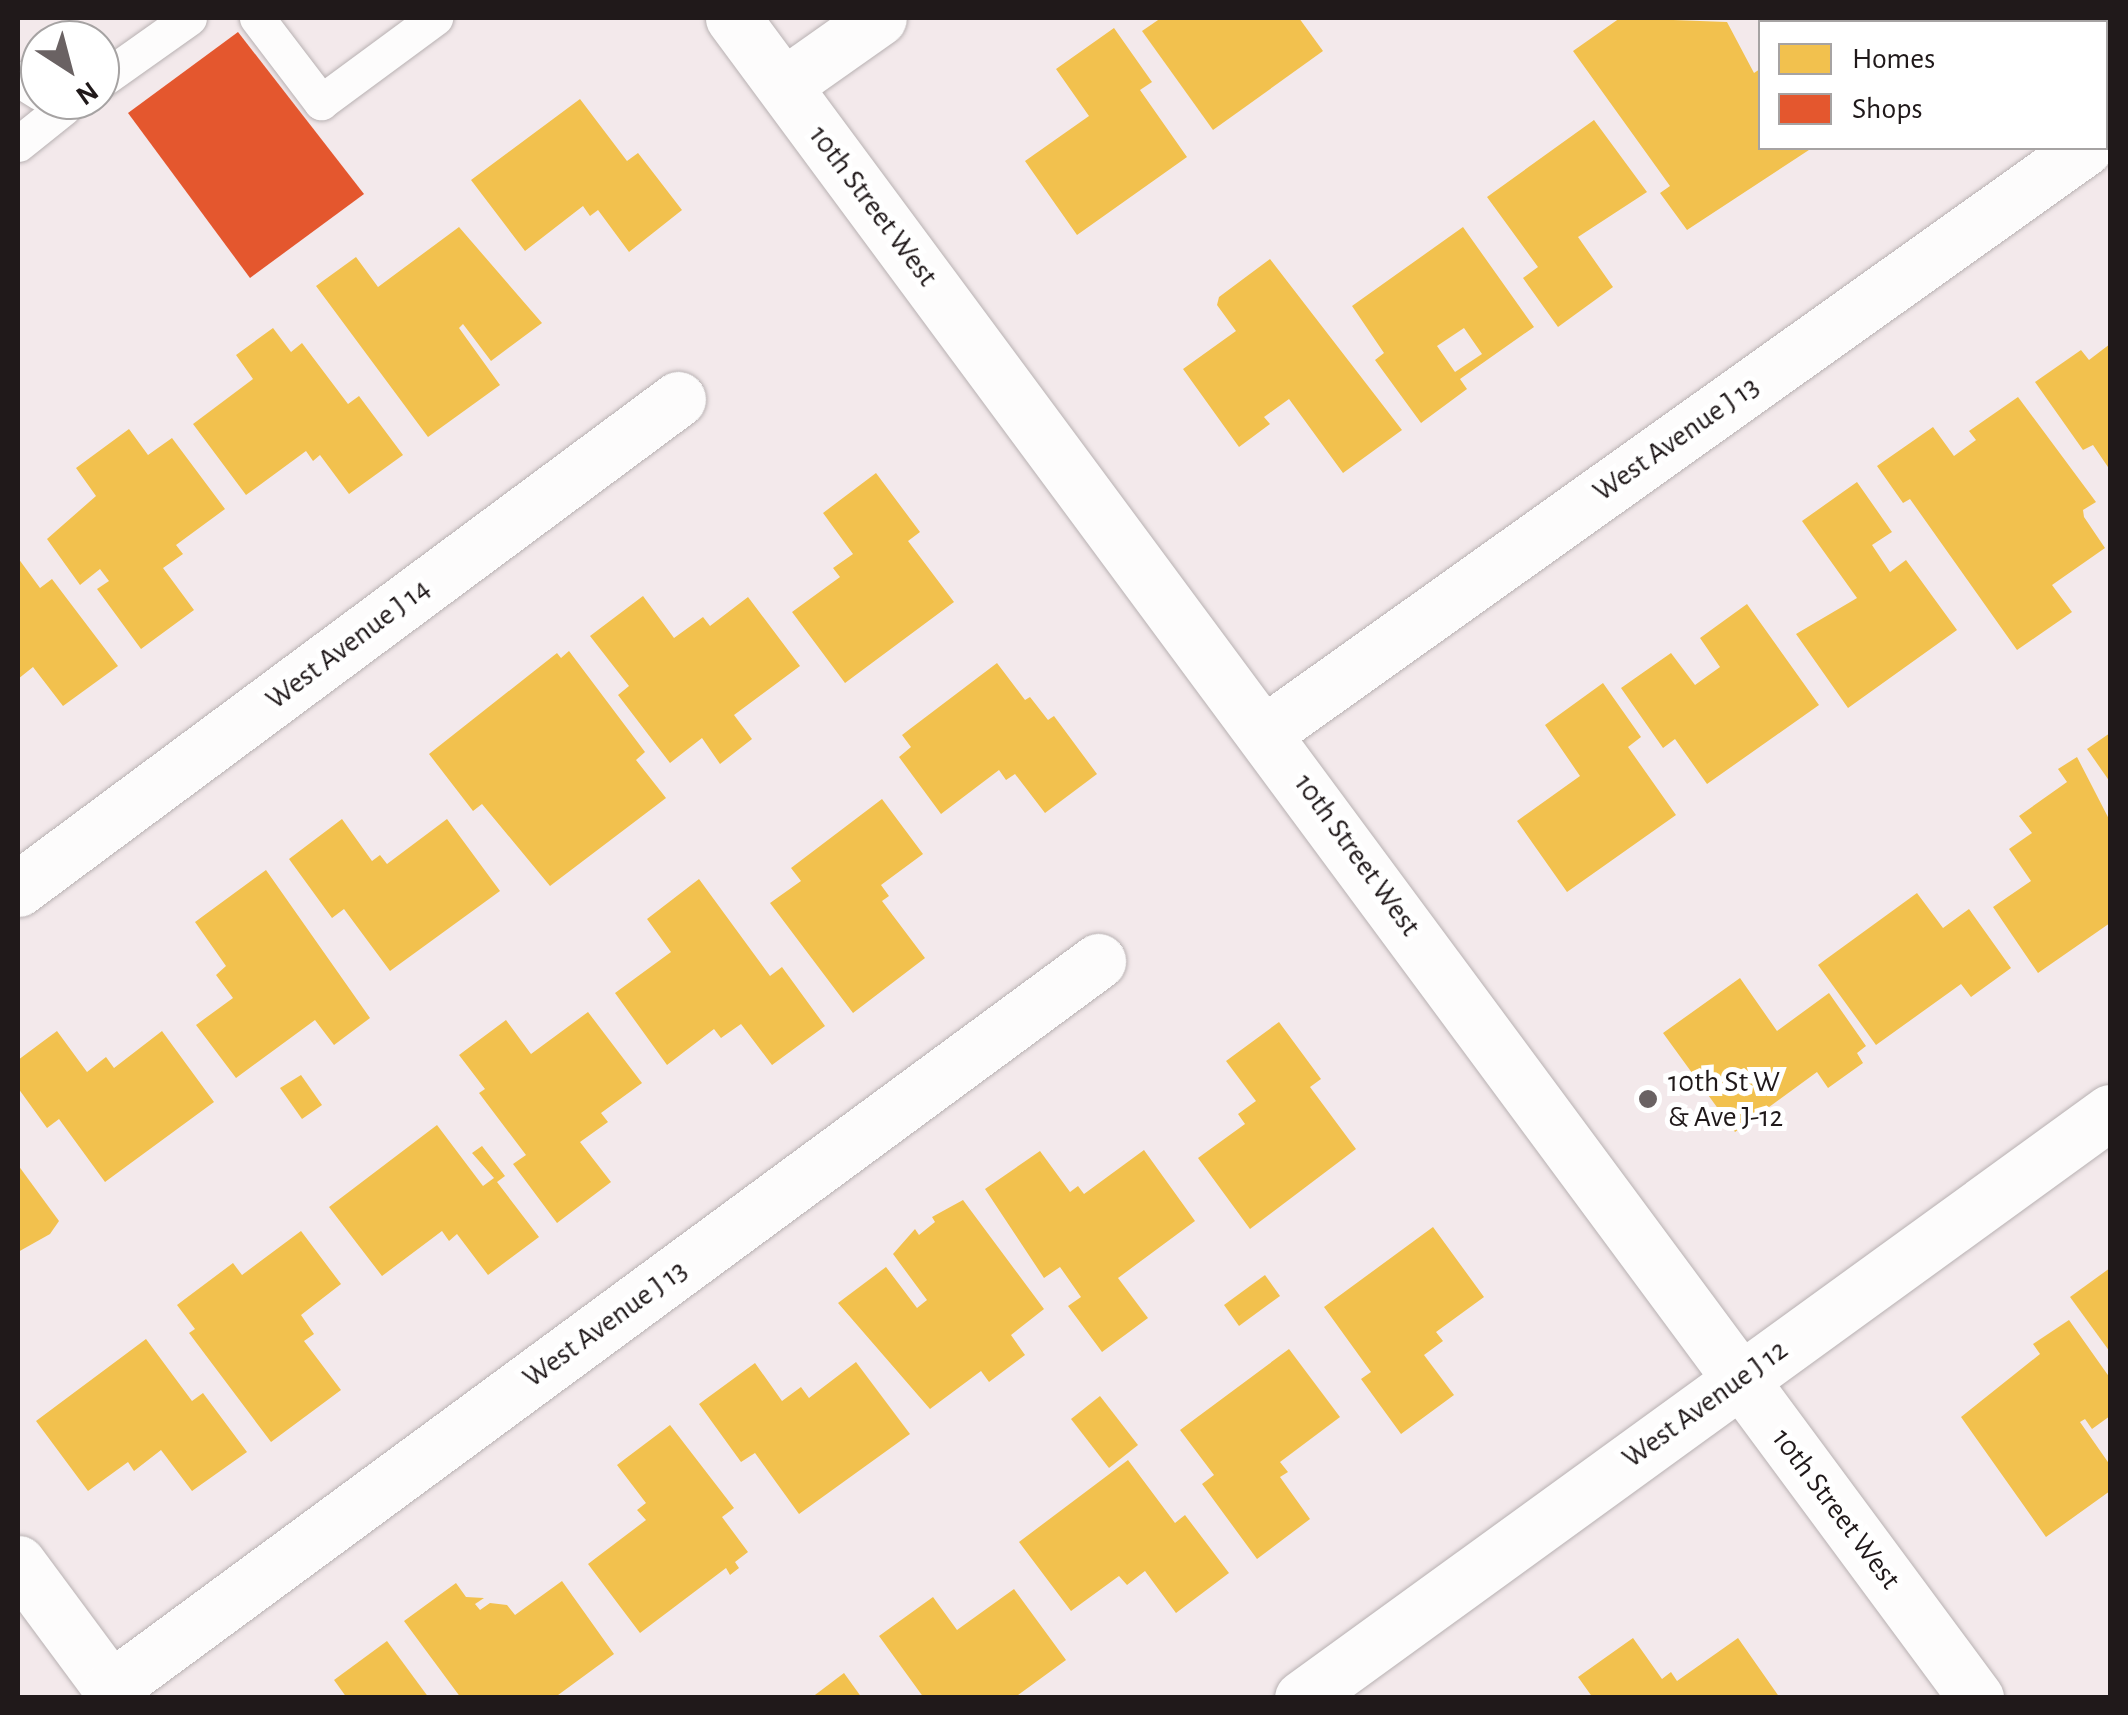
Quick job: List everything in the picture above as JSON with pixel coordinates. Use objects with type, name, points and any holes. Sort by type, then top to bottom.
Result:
[{"type":"street","name":"10th Street West","points":[[733,18],[1267,731],[1976,1698]]},
{"type":"street","points":[[784,85],[878,18]]},
{"type":"street","name":"West Avenue J 13","points":[[1267,731],[2083,150]]},
{"type":"street","name":"West Avenue J 14","points":[[18,889],[678,399]]},
{"type":"street","name":"West Avenue J 13","points":[[114,1693],[1098,960]]},
{"type":"street","name":"West Avenue J 12","points":[[1302,1698],[2110,1112]]},
{"type":"street","points":[[18,1563],[114,1693]]},
{"type":"lane","points":[[120,68],[189,18]]},
{"type":"lane","points":[[257,18],[321,102],[435,18]]},
{"type":"lane","points":[[18,144],[39,120]]},
{"type":"building: Homes","points":[[1161,18],[1299,18],[1323,51],[1213,130],[1142,31]]},
{"type":"building: Homes","points":[[1620,18],[1727,22],[1754,73],[1758,70],[1758,150],[1809,150],[1687,230],[1660,193],[1670,186],[1573,51]]},
{"type":"building: Homes","points":[[1777,18],[1888,18],[1884,20]]},
{"type":"building: Homes","points":[[1114,28],[1152,82],[1140,90],[1187,157],[1077,235],[1025,161],[1089,116],[1056,69]]},
{"type":"building: Homes","points":[[580,99],[627,161],[638,153],[682,210],[629,252],[598,210],[590,216],[583,206],[525,251],[471,180]]},
{"type":"building: Homes","points":[[1594,120],[1647,192],[1578,237],[1613,287],[1558,327],[1523,278],[1538,267],[1487,197]]},
{"type":"building: Homes","points":[[459,227],[542,323],[491,361],[463,324],[459,328],[500,385],[428,437],[316,286],[356,257],[378,287]]},
{"type":"building: Homes","points":[[1463,227],[1534,327],[1460,379],[1467,389],[1421,423],[1375,360],[1384,353],[1352,306]],"holes":[[[1464,328],[1482,354],[1455,372],[1437,346]]]},
{"type":"building: Homes","points":[[1270,259],[1402,430],[1343,473],[1289,399],[1264,417],[1270,424],[1239,447],[1183,369],[1236,331],[1217,305],[1219,297]]},
{"type":"building: Homes","points":[[273,328],[291,352],[302,343],[348,404],[359,396],[403,455],[349,494],[320,455],[313,461],[306,451],[246,495],[193,424],[253,379],[236,355]]},
{"type":"building: Homes","points":[[2110,344],[2110,470],[2093,445],[2083,450],[2035,382],[2081,350],[2089,360]]},
{"type":"building: Homes","points":[[2018,397],[2096,502],[2083,510],[2084,517],[2105,548],[2052,585],[2072,612],[2017,650],[1910,499],[1903,503],[1877,466],[1933,427],[1954,456],[1976,440],[1969,431]]},
{"type":"building: Homes","points":[[129,429],[148,455],[172,438],[225,509],[176,545],[183,554],[163,568],[194,610],[141,649],[97,589],[109,581],[100,569],[80,585],[47,539],[96,496],[76,468]]},
{"type":"building: Homes","points":[[876,473],[920,532],[908,541],[954,602],[845,683],[792,612],[840,577],[833,568],[853,554],[823,513]]},
{"type":"building: Homes","points":[[1857,482],[1892,532],[1872,545],[1890,572],[1906,560],[1957,630],[1848,708],[1796,634],[1857,598],[1802,521]]},
{"type":"building: Homes","points":[[18,558],[40,588],[52,579],[118,666],[63,706],[33,667],[18,679]]},
{"type":"building: Homes","points":[[643,596],[674,638],[703,617],[710,626],[748,597],[800,666],[734,715],[752,739],[720,764],[702,738],[670,763],[618,695],[629,686],[590,636]]},
{"type":"building: Homes","points":[[1747,604],[1819,705],[1707,784],[1675,739],[1663,748],[1621,688],[1671,653],[1695,685],[1720,667],[1700,638]]},
{"type":"building: Homes","points":[[569,651],[645,752],[636,760],[666,798],[550,886],[482,804],[473,811],[429,754],[557,653],[561,658]]},
{"type":"building: Homes","points":[[997,663],[1025,700],[1030,697],[1048,720],[1054,716],[1097,774],[1045,813],[1015,774],[1006,780],[999,770],[941,814],[899,757],[911,747],[902,735]]},
{"type":"building: Homes","points":[[1603,683],[1641,737],[1628,747],[1676,815],[1567,892],[1517,821],[1580,776],[1545,725]]},
{"type":"building: Homes","points":[[2110,733],[2110,782],[2087,749]]},
{"type":"building: Homes","points":[[2077,757],[2110,821],[2110,923],[2038,973],[1993,907],[2031,881],[2009,849],[2032,833],[2019,816],[2067,782],[2058,769]]},
{"type":"building: Homes","points":[[882,799],[923,854],[881,885],[889,896],[882,901],[925,958],[853,1013],[770,903],[801,881],[791,868]]},
{"type":"building: Homes","points":[[342,819],[372,861],[380,855],[387,864],[447,819],[500,891],[390,971],[344,909],[332,918],[289,859]]},
{"type":"building: Homes","points":[[266,870],[370,1018],[334,1045],[315,1020],[236,1078],[196,1025],[233,998],[216,975],[226,966],[195,922]]},
{"type":"building: Homes","points":[[699,879],[770,976],[782,967],[825,1026],[772,1065],[741,1024],[721,1038],[714,1029],[667,1065],[615,993],[671,952],[647,919]]},
{"type":"building: Homes","points":[[1917,893],[1943,928],[1969,909],[2011,968],[1971,997],[1961,984],[1876,1045],[1818,965]]},
{"type":"building: Homes","points":[[1740,978],[1777,1031],[1829,993],[1866,1046],[1857,1053],[1863,1063],[1828,1088],[1817,1072],[1735,1132],[1663,1033]]},
{"type":"building: Homes","points":[[588,1012],[642,1083],[601,1113],[608,1122],[580,1142],[611,1182],[557,1223],[513,1164],[526,1155],[479,1093],[485,1089],[459,1055],[506,1020],[531,1054]]},
{"type":"building: Homes","points":[[1279,1022],[1321,1079],[1310,1087],[1356,1149],[1250,1229],[1198,1158],[1245,1124],[1238,1114],[1256,1101],[1226,1061]]},
{"type":"building: Homes","points":[[57,1031],[87,1072],[106,1057],[114,1068],[162,1031],[214,1102],[105,1182],[59,1119],[47,1128],[18,1088],[18,1060]]},
{"type":"building: Homes","points":[[301,1075],[322,1105],[302,1119],[280,1088]]},
{"type":"building: Homes","points":[[437,1125],[483,1186],[494,1178],[472,1153],[482,1146],[505,1176],[497,1182],[539,1237],[488,1275],[457,1234],[449,1241],[442,1231],[382,1276],[329,1207]]},
{"type":"building: Homes","points":[[1144,1150],[1195,1221],[1118,1278],[1148,1318],[1102,1352],[1068,1306],[1081,1297],[1060,1267],[1044,1278],[985,1189],[1040,1151],[1070,1192],[1078,1186],[1084,1194]]},
{"type":"building: Homes","points":[[18,1165],[59,1221],[50,1234],[18,1252]]},
{"type":"building: Homes","points":[[963,1200],[1044,1309],[1011,1335],[1025,1355],[989,1382],[981,1371],[930,1409],[838,1303],[886,1267],[917,1308],[927,1300],[893,1254],[915,1229],[919,1235],[935,1222],[932,1217]]},
{"type":"building: Homes","points":[[1433,1227],[1484,1297],[1436,1332],[1443,1341],[1424,1355],[1454,1395],[1401,1434],[1361,1379],[1371,1372],[1324,1307]]},
{"type":"building: Homes","points":[[301,1231],[341,1284],[301,1315],[314,1334],[304,1341],[341,1390],[271,1442],[189,1333],[195,1329],[177,1305],[233,1263],[242,1275]]},
{"type":"building: Homes","points":[[2110,1268],[2110,1352],[2070,1297]]},
{"type":"building: Homes","points":[[1265,1275],[1280,1296],[1239,1326],[1224,1305]]},
{"type":"building: Homes","points":[[2069,1320],[2110,1378],[2110,1416],[2092,1429],[2085,1419],[2080,1422],[2110,1465],[2110,1491],[2046,1537],[1961,1417],[2040,1354],[2033,1344]]},
{"type":"building: Homes","points":[[146,1339],[192,1401],[203,1393],[247,1452],[192,1491],[161,1450],[134,1471],[128,1462],[88,1491],[36,1421]]},
{"type":"building: Homes","points":[[1289,1349],[1340,1417],[1280,1462],[1288,1472],[1280,1477],[1310,1519],[1257,1559],[1202,1484],[1214,1475],[1180,1430]]},
{"type":"building: Homes","points":[[856,1362],[910,1434],[799,1514],[755,1453],[741,1462],[699,1404],[755,1363],[782,1401],[801,1387],[809,1398]]},
{"type":"building: Homes","points":[[1100,1396],[1138,1445],[1109,1468],[1071,1419]]},
{"type":"building: Homes","points":[[670,1425],[734,1508],[722,1517],[748,1552],[735,1562],[739,1568],[730,1575],[726,1568],[640,1633],[588,1564],[646,1520],[637,1510],[646,1503],[617,1465]]},
{"type":"building: Homes","points":[[1128,1460],[1175,1523],[1185,1515],[1229,1573],[1176,1613],[1145,1571],[1127,1585],[1119,1576],[1071,1611],[1019,1542]]},
{"type":"building: Homes","points":[[562,1581],[614,1654],[554,1698],[461,1698],[404,1621],[456,1583],[466,1597],[484,1598],[475,1604],[480,1610],[490,1603],[507,1605],[515,1615]]},
{"type":"building: Homes","points":[[1014,1589],[1066,1660],[1014,1698],[924,1698],[879,1636],[933,1597],[957,1630]]},
{"type":"building: Homes","points":[[1633,1638],[1662,1679],[1671,1672],[1677,1681],[1738,1638],[1780,1698],[1593,1698],[1578,1677]]},
{"type":"building: Homes","points":[[387,1641],[429,1698],[347,1698],[334,1680]]},
{"type":"building: Homes","points":[[844,1673],[862,1698],[811,1698]]},
{"type":"building: Shops","points":[[238,32],[364,194],[250,278],[128,113]]},
{"type":"place","name":"10th St W & Ave J-12","points":[[1648,1099]]}]
